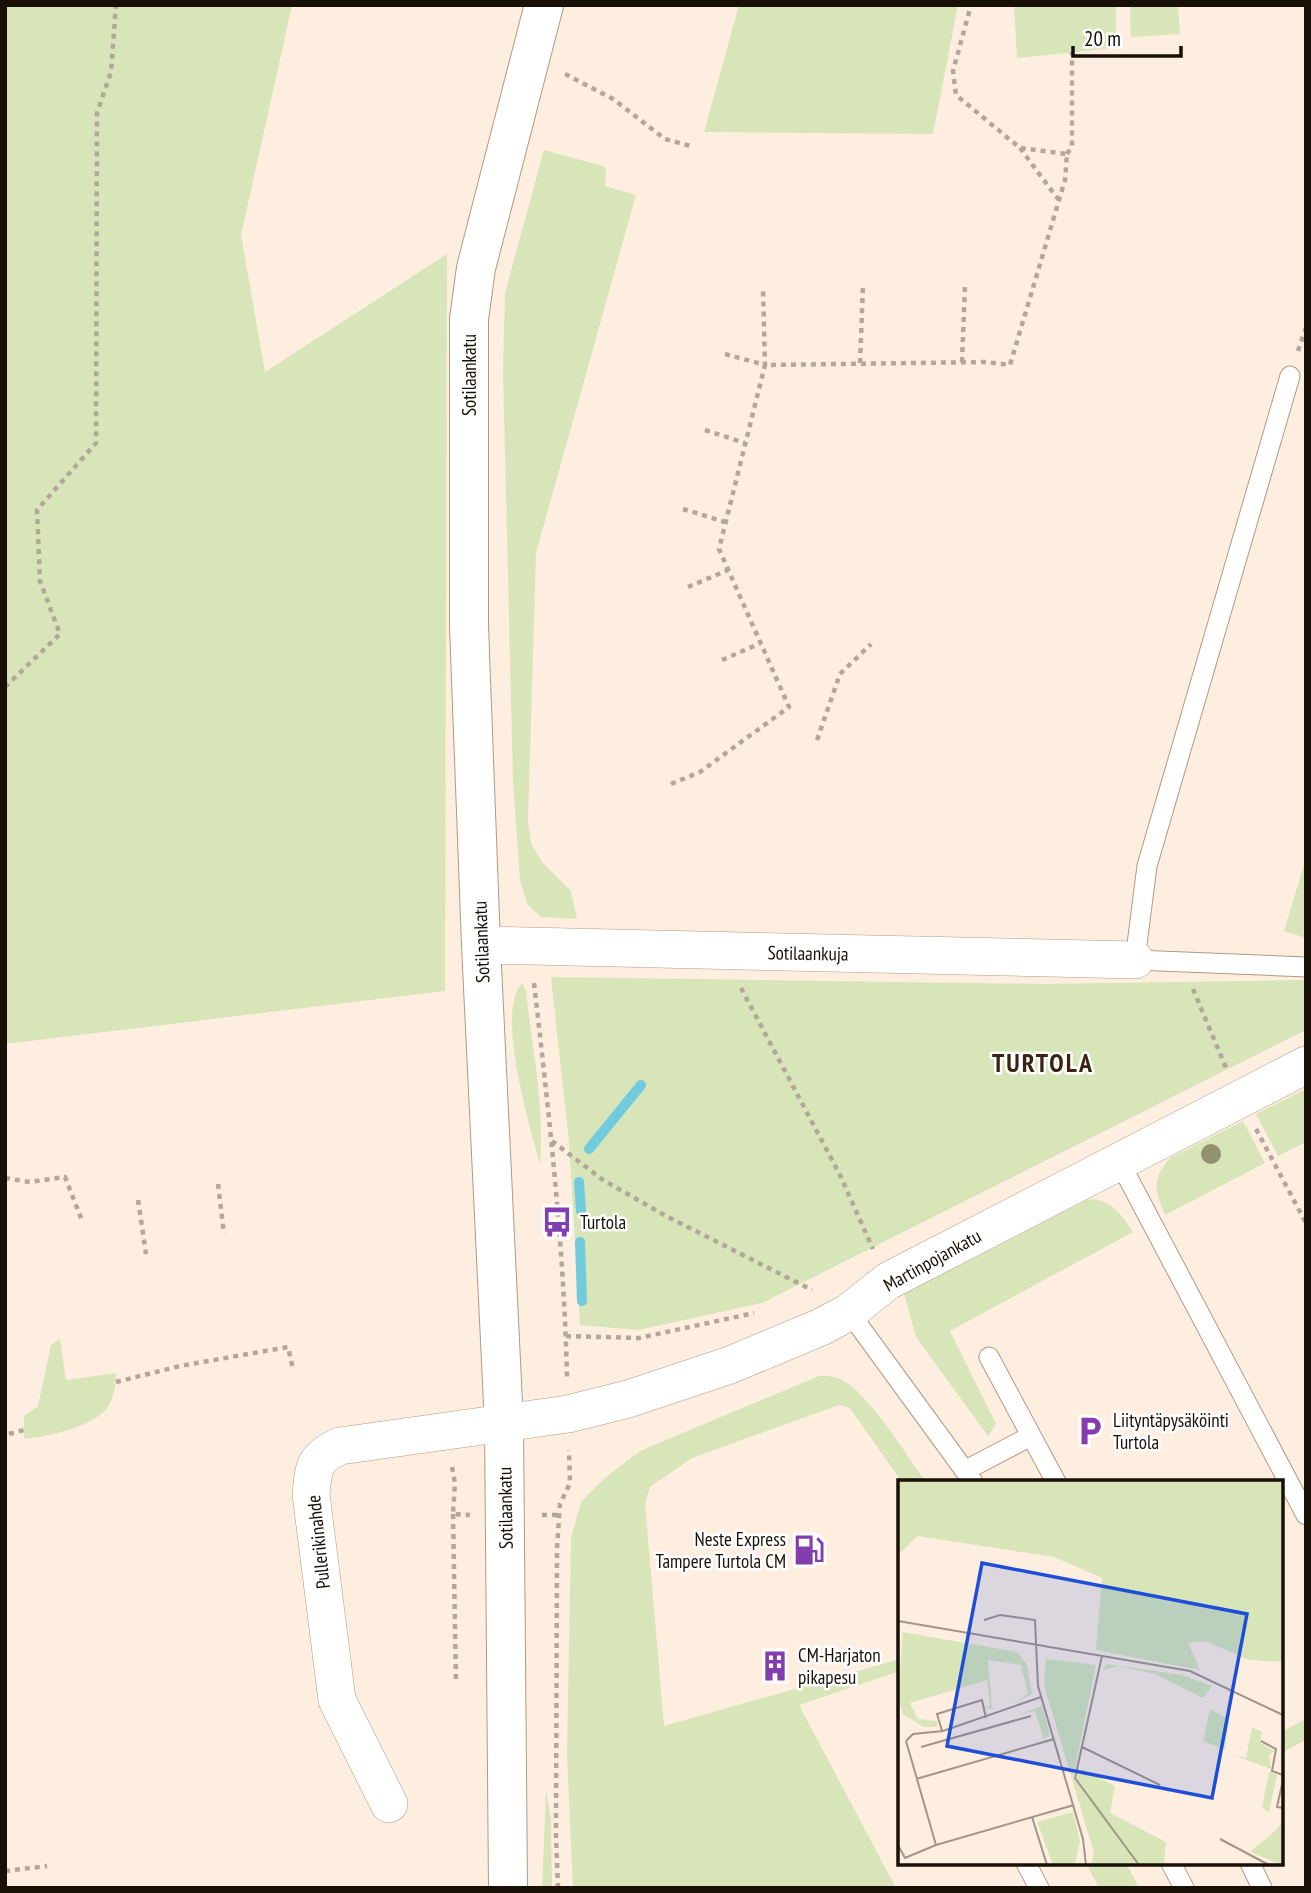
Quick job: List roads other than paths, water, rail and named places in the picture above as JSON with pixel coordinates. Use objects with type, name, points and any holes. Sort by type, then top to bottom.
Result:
[{"type":"main road","name":"Sotilaankatu","points":[[508,1888],[504,1424],[469,626],[468,319],[476,268],[544,5]]},
{"type":"street","name":"Sotilaankuja","points":[[481,945],[1135,960]]},
{"type":"street","name":"Martinpojankatu","points":[[504,1424],[599,1407],[668,1386],[775,1347],[849,1312],[888,1281],[1306,1065]]},
{"type":"street","name":"Pullerikinahde","points":[[389,1804],[337,1700],[311,1494],[313,1469],[323,1454],[340,1446],[504,1424]]},
{"type":"lane","points":[[1290,376],[1147,866],[1135,960],[1306,967]]},
{"type":"lane","points":[[1119,1161],[1306,1515]]},
{"type":"lane","points":[[849,1312],[970,1476],[1031,1436]]},
{"type":"lane","points":[[989,1357],[1055,1480]]},
{"type":"lane","points":[[1027,1865],[1039,1888]]},
{"type":"lane","points":[[1172,1865],[1184,1888]]},
{"type":"lane","points":[[1252,1865],[1262,1888]]},
{"type":"waterway","points":[[589,1149],[641,1085]]},
{"type":"waterway","points":[[579,1182],[581,1211]]},
{"type":"waterway","points":[[580,1242],[582,1301]]},
{"type":"place","name":"Turtola","points":[[557,1222]]},
{"type":"place","name":"Liityntäpysäköinti Turtola","points":[[1090,1431]]},
{"type":"place","name":"Neste Express Tampere Turtola CM","points":[[809,1550]]},
{"type":"place","name":"CM-Harjaton pikapesu","points":[[775,1666]]},
{"type":"district","name":"TURTOLA","points":[[1043,1062]]}]
